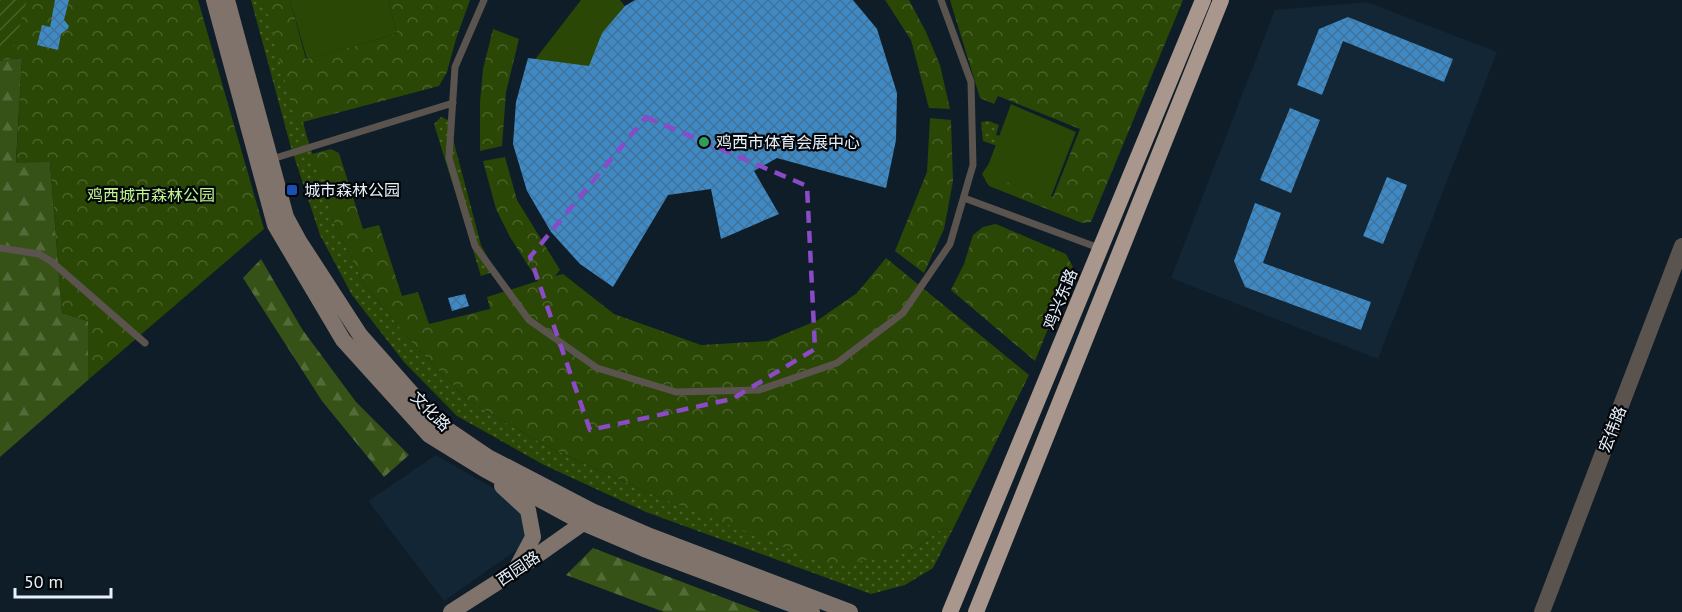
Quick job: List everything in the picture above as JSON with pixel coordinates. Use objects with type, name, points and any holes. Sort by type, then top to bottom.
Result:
[{"type":"highway","name":"鸡兴东路","points":[[950,612],[1203,0]]},
{"type":"highway","points":[[976,612],[1221,0]]},
{"type":"main road","name":"文化路","points":[[214,0],[275,225],[343,340],[429,435],[484,469],[588,517],[650,536],[850,612]]},
{"type":"main road","name":"文化路","points":[[226,0],[286,217],[305,251],[360,335],[438,423],[488,458],[644,549],[812,612]]},
{"type":"main road","points":[[484,469],[528,510],[533,537],[515,571]]},
{"type":"main road","name":"西园路","points":[[451,612],[515,571],[588,517]]},
{"type":"street","name":"宏伟路","points":[[1542,612],[1682,246]]},
{"type":"lane","points":[[484,0],[455,67],[449,158],[475,246],[529,320],[597,368],[676,392],[759,390],[837,363],[903,313],[950,244],[973,165],[971,82],[941,0]]},
{"type":"lane","points":[[270,159],[453,103]]},
{"type":"lane","points":[[964,198],[1101,248]]},
{"type":"lane","points":[[0,248],[39,254],[52,262],[146,344]]},
{"type":"highlighted area","points":[[646,117],[807,186],[815,349],[732,399],[590,430],[530,257]]},
{"type":"shaded area","points":[[1367,2],[1497,52],[1378,359],[1171,278],[1275,10]]},
{"type":"shaded area","points":[[436,455],[505,495],[523,511],[525,544],[444,601],[368,501]]},
{"type":"green space","name":"鸡西城市森林公园","points":[[0,0],[198,0],[264,229],[88,380],[88,321],[62,313],[50,162],[16,163],[22,58],[0,61]]},
{"type":"green space","points":[[0,0],[27,0],[14,46],[0,48]]},
{"type":"green space","points":[[251,0],[271,0],[307,137],[335,225],[364,284],[414,345],[469,401],[546,446],[694,511],[909,553],[943,528],[952,531],[933,568],[905,585],[871,594],[646,512],[544,465],[457,416],[404,362],[352,295],[320,235],[290,144]]},
{"type":"green space","points":[[264,0],[290,0],[306,59],[397,34],[388,0],[470,0],[447,72],[439,86],[299,123],[293,112]]},
{"type":"green space","points":[[290,0],[388,0],[397,34],[307,59]]},
{"type":"green space","points":[[581,0],[620,0],[642,27],[597,83],[533,62]]},
{"type":"green space","points":[[885,0],[909,0],[940,65],[950,109],[929,108],[911,40]]},
{"type":"green space","points":[[950,0],[1183,0],[1091,222],[1082,223],[989,186],[982,174],[990,162],[999,175],[1053,197],[1080,129],[998,96],[994,104],[980,98]]},
{"type":"green space","points":[[493,29],[519,39],[506,92],[502,146],[480,151],[483,69]]},
{"type":"green space","points":[[22,58],[16,162],[50,162],[62,313],[88,321],[88,380],[0,457],[0,61]]},
{"type":"green space","points":[[1011,104],[1076,132],[1050,199],[985,174]]},
{"type":"green space","points":[[441,117],[448,120],[481,245],[495,271],[481,276],[434,124]]},
{"type":"green space","points":[[930,118],[951,120],[953,181],[944,229],[924,273],[895,251],[927,172]]},
{"type":"green space","points":[[989,121],[999,125],[996,135],[1009,139],[1006,149],[983,141],[981,122]]},
{"type":"green space","points":[[331,149],[339,153],[363,229],[379,225],[402,296],[418,292],[429,324],[490,309],[487,297],[538,281],[510,237],[496,209],[483,161],[505,157],[517,200],[560,270],[555,276],[563,274],[614,314],[701,345],[768,341],[818,320],[857,293],[886,258],[1029,375],[952,531],[943,528],[909,553],[831,566],[651,494],[546,446],[469,401],[414,345],[364,284],[335,225],[312,154]]},
{"type":"green space","points":[[996,224],[1066,254],[1073,267],[1035,361],[951,290],[964,264],[973,235],[983,227]]},
{"type":"green space","points":[[261,259],[302,329],[356,402],[409,455],[384,477],[322,401],[243,278]]},
{"type":"green space","points":[[593,548],[761,612],[664,612],[566,575]]},
{"type":"building","points":[[55,0],[69,0],[64,20],[69,26],[61,34],[58,50],[37,45],[42,25],[50,27]]},
{"type":"building","name":"鸡西市体育会展中心","points":[[635,0],[853,0],[877,29],[897,93],[896,140],[886,188],[777,158],[754,171],[779,214],[721,239],[711,189],[668,195],[613,287],[580,264],[551,232],[527,191],[513,144],[516,102],[528,58],[589,66],[602,33],[625,6]]},
{"type":"building","points":[[1348,17],[1453,59],[1444,82],[1343,41],[1322,95],[1297,85],[1319,29]]},
{"type":"building","points":[[1290,108],[1320,120],[1291,193],[1260,180]]},
{"type":"building","points":[[1387,177],[1407,185],[1383,244],[1363,236]]},
{"type":"building","points":[[1255,203],[1281,213],[1263,263],[1371,302],[1361,330],[1245,287],[1234,261]]},
{"type":"building","points":[[465,294],[469,306],[452,311],[448,298]]},
{"type":"place","name":"鸡西市体育会展中心","points":[[704,142]]},
{"type":"place","name":"城市森林公园","points":[[292,190]]}]
